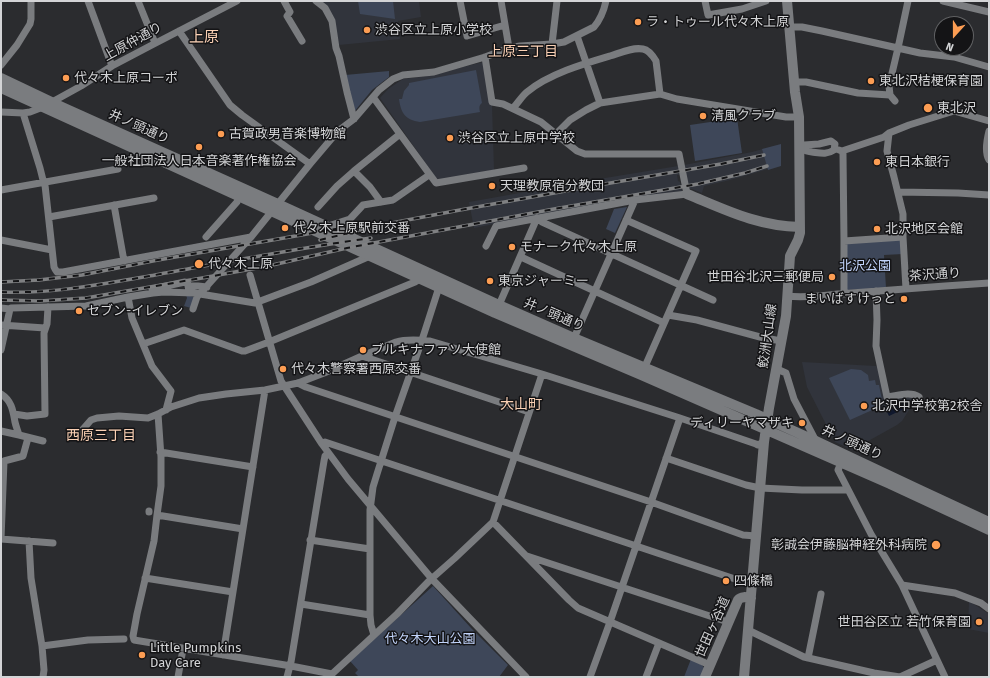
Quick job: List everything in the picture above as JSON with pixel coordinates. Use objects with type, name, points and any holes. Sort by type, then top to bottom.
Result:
[{"type":"main road","name":"鮫洲大山線","points":[[744,677],[764,442],[786,316],[790,256],[800,236],[799,117],[794,82],[787,1]]},
{"type":"main road","name":"井ノ頭通り","points":[[1,78],[275,208],[370,256],[420,279],[440,283],[500,305],[574,338],[766,430],[890,484],[989,530]]},
{"type":"main road","name":"井ノ頭通り","points":[[1,88],[237,196],[328,226],[495,313],[768,419],[816,440],[989,522]]},
{"type":"main road","points":[[687,194],[750,219],[776,226],[800,227]]},
{"type":"main road","name":"世田ヶ谷道","points":[[705,677],[738,599],[743,597],[751,598]]},
{"type":"street","points":[[1,66],[17,45],[30,24],[31,1]]},
{"type":"street","points":[[88,1],[112,66]]},
{"type":"street","points":[[138,1],[156,43]]},
{"type":"street","name":"上原仲通り","points":[[1,112],[23,113],[43,107],[82,86],[112,66],[237,1]]},
{"type":"street","points":[[284,1],[290,12],[287,16],[302,41]]},
{"type":"street","points":[[316,1],[325,8],[332,21],[336,48],[354,119]]},
{"type":"street","points":[[460,1],[467,36],[505,25]]},
{"type":"street","points":[[501,1],[509,48]]},
{"type":"street","points":[[552,44],[557,1]]},
{"type":"street","points":[[193,309],[197,297],[252,237],[310,164],[338,132],[354,119],[379,90],[393,79],[403,75],[434,72],[485,57],[509,48],[564,42],[594,27],[598,23],[606,1]]},
{"type":"street","points":[[705,1],[708,15],[742,9],[766,1]]},
{"type":"street","points":[[895,101],[890,95],[889,86],[908,1]]},
{"type":"street","points":[[944,1],[989,12]]},
{"type":"street","points":[[790,27],[802,27],[920,53],[954,57],[989,67]]},
{"type":"street","points":[[179,31],[230,105],[310,164]]},
{"type":"street","points":[[577,36],[600,103]]},
{"type":"street","points":[[513,108],[536,86],[563,72],[628,50],[638,49],[647,50],[656,61],[660,94]]},
{"type":"street","points":[[485,57],[492,102],[513,108],[541,122],[577,151],[585,154],[678,154],[687,194],[635,200],[496,226],[486,246]]},
{"type":"street","points":[[794,82],[806,82],[858,93],[890,95]]},
{"type":"street","points":[[556,134],[570,120],[600,103],[660,94],[677,99],[786,117],[799,117]]},
{"type":"street","points":[[374,97],[436,183],[524,168]]},
{"type":"street","points":[[844,294],[843,154],[838,150],[835,144],[831,141],[819,144],[804,145],[800,148],[804,151],[824,154],[838,150],[884,137],[889,133],[954,111],[989,122]]},
{"type":"street","points":[[23,113],[45,185],[54,267],[56,270],[60,272],[252,237]]},
{"type":"street","points":[[989,131],[986,146],[989,160]]},
{"type":"street","points":[[889,133],[887,151],[903,214],[906,289]]},
{"type":"street","points":[[318,207],[337,186],[400,134]]},
{"type":"street","points":[[819,144],[819,154]]},
{"type":"street","points":[[1,190],[118,169]]},
{"type":"street","points":[[354,171],[370,187],[381,202]]},
{"type":"street","points":[[328,226],[350,219],[363,205],[393,200],[430,175]]},
{"type":"street","points":[[898,192],[989,195]]},
{"type":"street","points":[[206,237],[237,202],[237,196]]},
{"type":"street","points":[[49,217],[154,198]]},
{"type":"street","points":[[574,338],[635,200]]},
{"type":"street","points":[[114,205],[124,260]]},
{"type":"street","points":[[538,218],[542,222],[713,300]]},
{"type":"street","points":[[500,305],[538,218]]},
{"type":"street","points":[[626,220],[696,251],[643,371]]},
{"type":"street","points":[[844,241],[903,237]]},
{"type":"street","points":[[1,240],[52,250]]},
{"type":"street","points":[[188,289],[201,294],[258,303],[370,256]]},
{"type":"street","points":[[521,256],[664,323]]},
{"type":"street","points":[[250,275],[280,381],[328,453],[432,579],[526,677]]},
{"type":"street","points":[[143,344],[184,330],[242,351],[269,342],[420,279]]},
{"type":"street","points":[[152,289],[185,282],[187,283],[188,289]]},
{"type":"street","points":[[374,635],[370,615],[370,505],[373,487],[440,283]]},
{"type":"street","name":"茶沢通り","points":[[787,296],[800,297],[989,283]]},
{"type":"street","points":[[1,308],[10,309],[86,306],[158,292],[188,289],[198,286],[207,287]]},
{"type":"street","points":[[876,291],[876,346],[887,397],[910,394],[919,397]]},
{"type":"street","points":[[128,297],[132,318],[152,366],[171,391],[166,410]]},
{"type":"street","points":[[14,414],[27,416],[46,414],[44,333],[48,307]]},
{"type":"street","points":[[1,350],[4,325],[10,309]]},
{"type":"street","points":[[668,315],[697,320],[760,337],[781,341]]},
{"type":"street","points":[[4,325],[45,328]]},
{"type":"street","points":[[77,436],[91,420],[97,418],[119,416],[148,418],[171,407],[206,397],[265,390],[298,383],[396,342],[422,340],[430,341],[542,374],[756,444],[764,442]]},
{"type":"street","points":[[362,356],[530,412]]},
{"type":"street","points":[[777,370],[786,373],[794,399],[816,440]]},
{"type":"street","points":[[158,414],[162,465],[161,486],[154,541],[133,636],[134,640],[332,674],[493,522],[542,374]]},
{"type":"street","points":[[298,383],[306,387],[651,502],[743,535],[756,536]]},
{"type":"street","points":[[223,655],[265,390]]},
{"type":"street","points":[[1,394],[6,397],[11,405],[15,424],[20,435]]},
{"type":"street","points":[[590,677],[680,418]]},
{"type":"street","points":[[1,431],[43,441]]},
{"type":"street","points":[[28,438],[23,456],[4,461],[1,539],[53,543]]},
{"type":"street","points":[[322,444],[325,442],[381,460],[744,582],[752,583]]},
{"type":"street","points":[[160,452],[253,467]]},
{"type":"street","points":[[287,677],[301,604],[310,540],[324,461],[325,456],[328,453]]},
{"type":"street","points":[[666,458],[746,485],[760,488],[848,490]]},
{"type":"street","points":[[841,463],[838,470],[877,544],[902,585],[944,677]]},
{"type":"street","points":[[157,515],[243,529]]},
{"type":"street","points":[[493,522],[578,608],[710,665]]},
{"type":"street","points":[[310,540],[370,549]]},
{"type":"street","points":[[29,541],[31,578],[42,646],[44,677]]},
{"type":"street","points":[[525,555],[728,622]]},
{"type":"street","points":[[145,578],[233,592]]},
{"type":"street","points":[[902,585],[955,593],[989,609]]},
{"type":"street","points":[[808,658],[821,594]]},
{"type":"street","points":[[301,604],[370,615]]},
{"type":"street","points":[[748,630],[808,658],[874,675],[900,676],[937,660]]},
{"type":"street","points":[[42,646],[88,640],[124,639]]},
{"type":"street","points":[[646,677],[659,642]]},
{"type":"street","points":[[178,677],[183,649]]},
{"type":"shaded area","name":"渋谷区立上原小学校","points":[[319,1],[419,1],[421,17],[398,21],[400,39],[339,45],[333,18]]},
{"type":"shaded area","name":"渋谷区立上原中学校","points":[[483,62],[490,105],[492,105],[494,170],[439,180],[436,178],[380,98],[388,89],[403,79],[436,75]]},
{"type":"shaded area","points":[[763,149],[768,169],[704,186],[702,193],[689,189],[684,165]]},
{"type":"shaded area","points":[[678,166],[679,175],[677,175],[682,191],[555,212],[474,228],[469,202]]},
{"type":"shaded area","name":"北沢中学校第2校舎","points":[[802,362],[876,366],[878,368],[885,400],[910,397],[916,399],[902,421],[897,425],[852,450],[835,442],[807,387]]},
{"type":"shaded area","points":[[906,399],[910,406],[889,416],[886,410]]},
{"type":"shaded area","name":"世田谷区立 若竹保育園","points":[[969,601],[989,614],[989,633],[968,629]]},
{"type":"green space","points":[[358,1],[393,1],[395,19],[360,14]]},
{"type":"green space","points":[[476,70],[482,103],[480,105],[480,112],[420,122],[407,118],[403,112],[399,99],[402,99],[404,91],[409,83]]},
{"type":"green space","points":[[389,71],[389,77],[372,90],[354,112],[345,75]]},
{"type":"green space","points":[[737,118],[742,153],[695,161],[690,125]]},
{"type":"green space","points":[[781,144],[781,166],[768,170],[762,149]]},
{"type":"green space","points":[[627,207],[615,233],[606,229],[614,209]]},
{"type":"green space","name":"北沢公園","points":[[901,241],[903,254],[884,255],[886,288],[846,290],[846,245],[848,243]]},
{"type":"green space","points":[[186,295],[194,297],[191,308],[184,306],[187,298]]},
{"type":"green space","points":[[851,369],[861,370],[868,375],[869,381],[875,380],[876,385],[879,385],[882,400],[879,407],[850,420],[829,378]]},
{"type":"green space","name":"代々木大山公園","points":[[433,586],[471,628],[508,665],[499,677],[359,677],[355,673],[358,670],[350,661]]},
{"type":"green space","points":[[691,659],[702,665],[705,669],[700,677],[684,677]]},
{"type":"railway","points":[[320,240],[381,225],[764,155]]},
{"type":"railway","points":[[1,300],[40,301],[86,298],[202,278],[268,266],[347,248],[554,209],[698,184],[745,173],[767,166]]},
{"type":"railway","points":[[1,282],[39,280],[82,275],[158,260],[370,223]]},
{"type":"railway","points":[[1,292],[59,290],[98,285],[371,238]]},
{"type":"place","name":"ラ・トゥール代々木上原","points":[[638,22]]},
{"type":"place","name":"渋谷区立上原小学校","points":[[367,30]]},
{"type":"place","name":"代々木上原コーポ","points":[[66,78]]},
{"type":"place","name":"東北沢桔梗保育園","points":[[871,81]]},
{"type":"place","name":"東北沢","points":[[928,108]]},
{"type":"place","name":"清風クラブ","points":[[703,116]]},
{"type":"place","name":"古賀政男音楽博物館","points":[[221,134]]},
{"type":"place","name":"渋谷区立上原中学校","points":[[450,138]]},
{"type":"place","name":"一般社団法人日本音楽著作権協会","points":[[199,147]]},
{"type":"place","name":"東日本銀行","points":[[877,162]]},
{"type":"place","name":"天理教原宿分教団","points":[[492,186]]},
{"type":"place","name":"代々木上原駅前交番","points":[[285,228]]},
{"type":"place","name":"北沢地区会館","points":[[877,229]]},
{"type":"place","name":"モナーク代々木上原","points":[[512,247]]},
{"type":"place","name":"代々木上原","points":[[199,264]]},
{"type":"place","name":"世田谷北沢三郵便局","points":[[832,277]]},
{"type":"place","name":"東京ジャーミー","points":[[490,281]]},
{"type":"place","name":"まいばすけっと","points":[[904,299]]},
{"type":"place","name":"セブン-イレブン","points":[[79,311]]},
{"type":"place","name":"ブルキナファソ大使館","points":[[363,350]]},
{"type":"place","name":"代々木警察署西原交番","points":[[283,369]]},
{"type":"place","name":"北沢中学校第2校舎","points":[[864,406]]},
{"type":"place","name":"ディリーヤマザキ","points":[[802,423]]},
{"type":"place","name":"彰誠会伊藤脳神経外科病院","points":[[936,545]]},
{"type":"place","name":"四條橋","points":[[726,581]]},
{"type":"place","name":"世田谷区立 若竹保育園","points":[[979,622]]},
{"type":"place","name":"Little Pumpkins Day Care","points":[[142,655]]},
{"type":"district","name":"上原","points":[[204,38]]},
{"type":"district","name":"上原三丁目","points":[[523,52]]},
{"type":"district","name":"大山町","points":[[521,405]]},
{"type":"district","name":"西原三丁目","points":[[101,436]]}]
